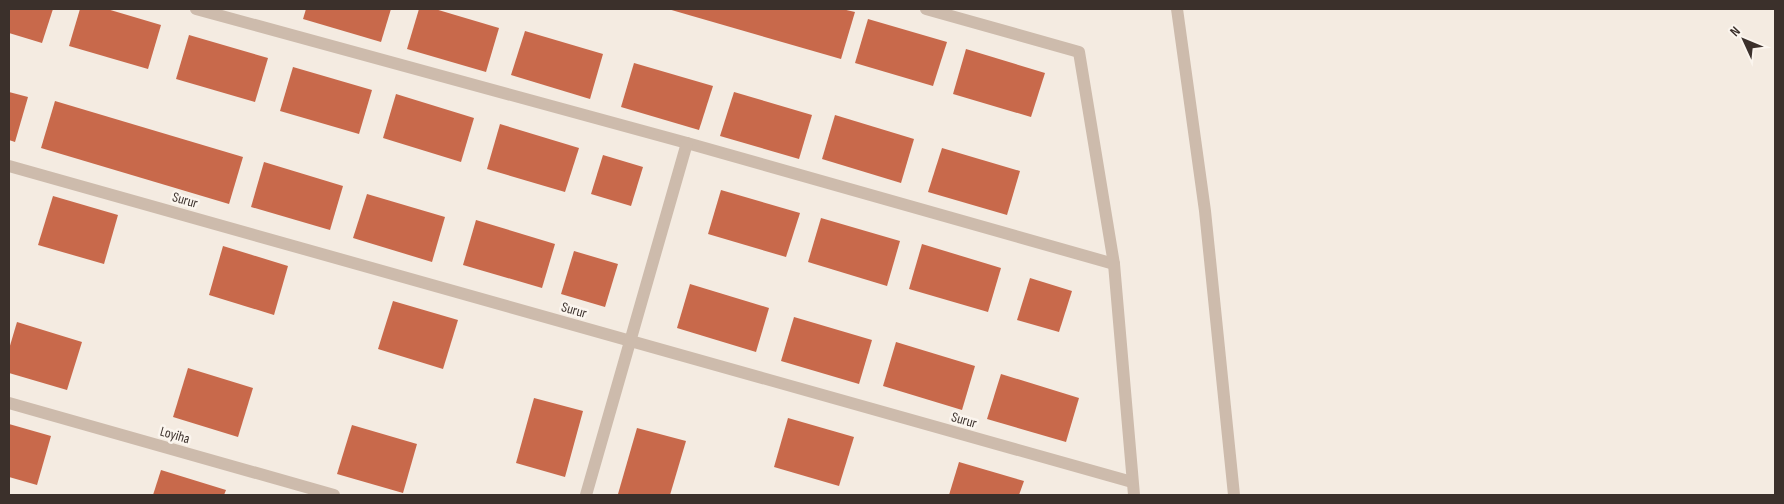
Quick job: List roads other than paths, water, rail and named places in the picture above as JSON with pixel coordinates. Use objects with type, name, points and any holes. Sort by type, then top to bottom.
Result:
[{"type":"street","points":[[196,9],[687,143],[1114,264]]},
{"type":"street","points":[[926,9],[1079,52],[1114,264],[1133,489]]},
{"type":"street","points":[[1177,9],[1206,211],[1234,495]]},
{"type":"street","points":[[586,495],[687,143]]},
{"type":"street","name":"Surur","points":[[9,166],[630,342],[1133,489]]},
{"type":"street","name":"Loyiha","points":[[9,403],[334,495]]}]
